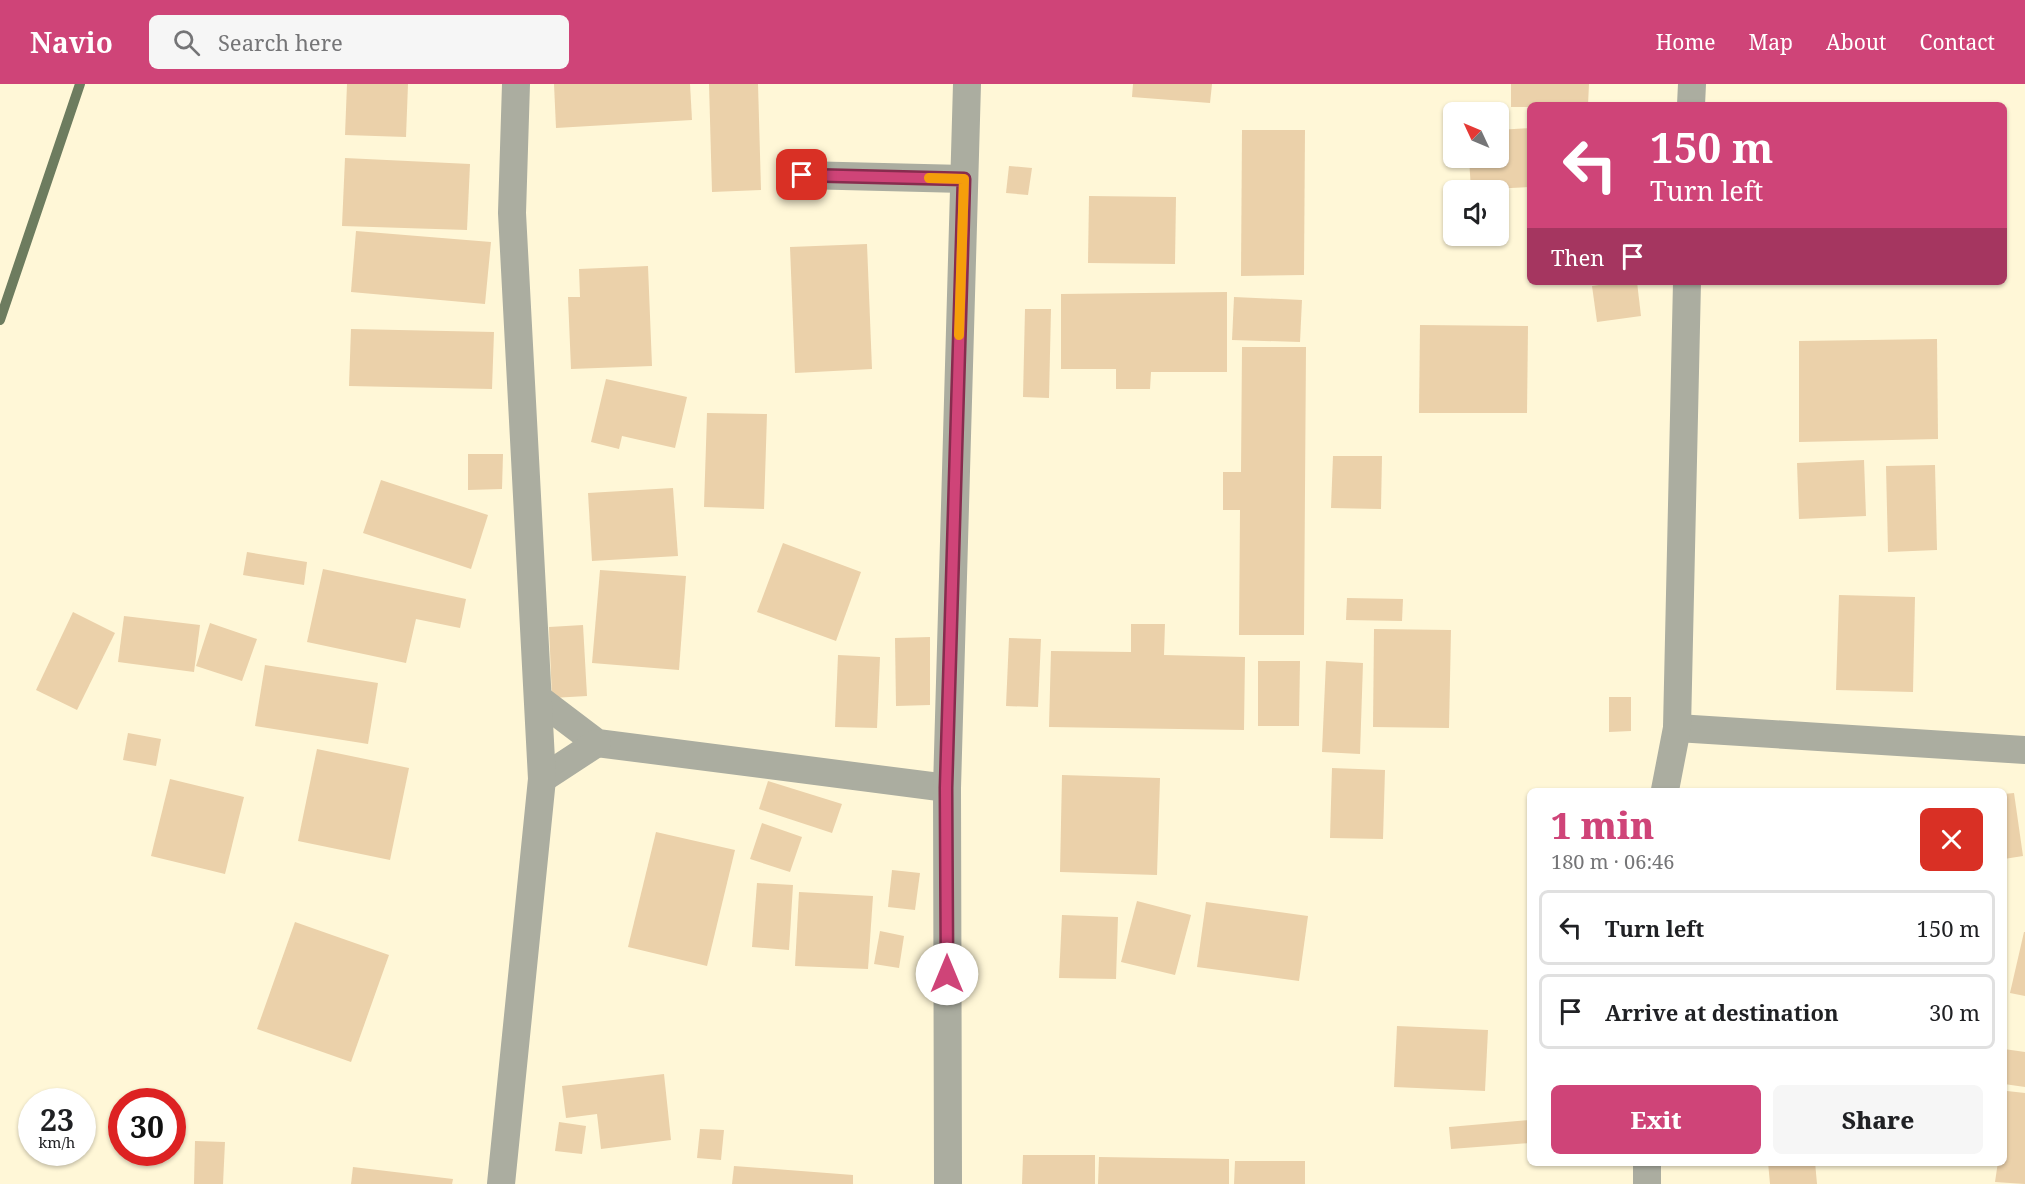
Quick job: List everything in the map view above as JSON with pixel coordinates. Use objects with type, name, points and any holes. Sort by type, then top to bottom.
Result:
[{"type":"street","points":[[501,1184],[542,779],[512,213],[516,84]]},
{"type":"street","points":[[948,1184],[946,788],[967,84]]},
{"type":"street","points":[[1691,102],[1692,84]]},
{"type":"street","points":[[802,175],[964,179]]},
{"type":"street","points":[[1665,788],[1677,728],[1687,285]]},
{"type":"street","points":[[539,699],[597,743],[946,788]]},
{"type":"street","points":[[1677,728],[2025,750]]},
{"type":"street","points":[[542,779],[597,743]]},
{"type":"street","points":[[1647,1166],[1647,1184]]},
{"type":"building","points":[[347,84],[408,84],[406,137],[345,135]]},
{"type":"building","points":[[554,84],[690,84],[692,120],[556,128]]},
{"type":"building","points":[[709,84],[758,84],[761,190],[712,192]]},
{"type":"building","points":[[1133,84],[1212,84],[1210,103],[1132,97]]},
{"type":"building","points":[[1511,84],[1589,84],[1588,102],[1527,102],[1527,107],[1511,107]]},
{"type":"building","points":[[1527,128],[1527,187],[1509,188],[1509,180],[1470,180],[1470,168],[1509,168],[1509,129]]},
{"type":"building","points":[[1242,130],[1305,130],[1304,275],[1241,276]]},
{"type":"building","points":[[345,158],[470,164],[467,230],[342,226]]},
{"type":"building","points":[[1009,166],[1032,168],[1028,195],[1006,193]]},
{"type":"building","points":[[1089,196],[1176,197],[1175,264],[1088,263]]},
{"type":"building","points":[[356,231],[491,242],[485,304],[351,292]]},
{"type":"building","points":[[867,244],[872,369],[795,373],[790,247]]},
{"type":"building","points":[[648,266],[652,366],[571,369],[568,297],[580,297],[579,269]]},
{"type":"building","points":[[1637,285],[1641,316],[1597,322],[1592,286]]},
{"type":"building","points":[[1227,292],[1227,372],[1151,372],[1150,389],[1116,389],[1116,369],[1061,369],[1061,294]]},
{"type":"building","points":[[1234,297],[1302,300],[1300,342],[1232,340]]},
{"type":"building","points":[[1025,309],[1051,309],[1049,398],[1023,397]]},
{"type":"building","points":[[1420,325],[1528,326],[1527,413],[1419,413]]},
{"type":"building","points":[[351,329],[494,332],[492,389],[349,386]]},
{"type":"building","points":[[1937,339],[1938,439],[1799,442],[1799,341]]},
{"type":"building","points":[[1242,347],[1306,347],[1304,635],[1239,635],[1240,510],[1223,510],[1223,472],[1241,472]]},
{"type":"building","points":[[606,379],[687,397],[675,448],[622,436],[619,449],[591,442]]},
{"type":"building","points":[[707,413],[767,414],[764,509],[704,507]]},
{"type":"building","points":[[468,454],[503,454],[502,489],[468,490]]},
{"type":"building","points":[[1333,456],[1382,456],[1381,509],[1331,508]]},
{"type":"building","points":[[1864,460],[1866,516],[1799,519],[1797,463]]},
{"type":"building","points":[[1935,465],[1937,550],[1888,552],[1886,466]]},
{"type":"building","points":[[381,480],[488,515],[471,569],[363,533]]},
{"type":"building","points":[[673,488],[678,556],[592,561],[588,493]]},
{"type":"building","points":[[783,543],[861,572],[836,641],[757,612]]},
{"type":"building","points":[[247,552],[307,562],[304,585],[243,575]]},
{"type":"building","points":[[323,569],[466,599],[460,628],[416,619],[406,663],[307,642]]},
{"type":"building","points":[[600,570],[686,576],[679,670],[592,663]]},
{"type":"building","points":[[1839,595],[1915,597],[1913,692],[1836,690]]},
{"type":"building","points":[[1347,598],[1403,599],[1402,621],[1346,620]]},
{"type":"building","points":[[73,612],[115,633],[77,710],[36,690]]},
{"type":"building","points":[[124,616],[200,625],[194,672],[118,662]]},
{"type":"building","points":[[210,623],[257,639],[242,681],[196,666]]},
{"type":"building","points":[[1131,624],[1165,624],[1164,655],[1245,657],[1244,730],[1049,727],[1051,651],[1131,652]]},
{"type":"building","points":[[583,625],[587,696],[552,698],[549,627]]},
{"type":"building","points":[[1374,629],[1451,630],[1449,728],[1373,727]]},
{"type":"building","points":[[930,637],[930,705],[896,706],[895,638]]},
{"type":"building","points":[[1009,638],[1041,639],[1038,707],[1006,706]]},
{"type":"building","points":[[838,655],[880,657],[877,728],[835,727]]},
{"type":"building","points":[[1258,661],[1300,661],[1299,726],[1258,726]]},
{"type":"building","points":[[1326,661],[1363,663],[1360,754],[1322,752]]},
{"type":"building","points":[[265,665],[378,683],[368,744],[255,726]]},
{"type":"building","points":[[1609,697],[1631,697],[1631,731],[1609,732]]},
{"type":"building","points":[[128,733],[161,739],[156,766],[123,760]]},
{"type":"building","points":[[317,749],[409,768],[390,860],[298,841]]},
{"type":"building","points":[[1332,768],[1385,770],[1383,839],[1330,838]]},
{"type":"building","points":[[1062,775],[1160,778],[1157,875],[1060,872]]},
{"type":"building","points":[[170,779],[244,797],[225,874],[151,856]]},
{"type":"building","points":[[768,781],[842,804],[832,833],[759,809]]},
{"type":"building","points":[[2014,793],[2023,856],[2007,859],[2007,794]]},
{"type":"building","points":[[762,823],[802,837],[790,872],[750,859]]},
{"type":"building","points":[[656,832],[735,850],[707,966],[628,947]]},
{"type":"building","points":[[892,870],[920,873],[915,910],[888,907]]},
{"type":"building","points":[[757,883],[793,885],[789,950],[752,947]]},
{"type":"building","points":[[799,892],[873,896],[868,969],[795,966]]},
{"type":"building","points":[[1137,901],[1191,915],[1175,975],[1121,962]]},
{"type":"building","points":[[1206,902],[1308,916],[1299,981],[1197,967]]},
{"type":"building","points":[[1062,915],[1118,917],[1116,979],[1059,978]]},
{"type":"building","points":[[295,922],[389,955],[351,1062],[257,1029]]},
{"type":"building","points":[[880,931],[904,936],[899,968],[874,964]]},
{"type":"building","points":[[2025,932],[2025,996],[2010,993]]},
{"type":"building","points":[[1397,1026],[1488,1030],[1485,1091],[1394,1087]]},
{"type":"building","points":[[2007,1049],[2025,1052],[2025,1087],[2007,1084]]},
{"type":"building","points":[[664,1074],[671,1140],[601,1149],[597,1114],[566,1118],[562,1086]]},
{"type":"building","points":[[2007,1091],[2025,1093],[2025,1184],[1995,1182],[1997,1166],[2007,1166]]},
{"type":"building","points":[[1527,1120],[1527,1143],[1451,1149],[1449,1127]]},
{"type":"building","points":[[559,1122],[586,1126],[582,1154],[555,1151]]},
{"type":"building","points":[[700,1129],[724,1130],[721,1160],[697,1158]]},
{"type":"building","points":[[195,1141],[225,1142],[223,1184],[194,1184]]},
{"type":"building","points":[[1023,1155],[1095,1155],[1095,1184],[1022,1184]]},
{"type":"building","points":[[1099,1157],[1229,1159],[1229,1184],[1098,1184]]},
{"type":"building","points":[[1235,1161],[1305,1161],[1305,1184],[1234,1184]]},
{"type":"building","points":[[734,1166],[853,1175],[853,1184],[732,1184]]},
{"type":"building","points":[[1768,1166],[1815,1166],[1817,1184],[1770,1184]]},
{"type":"building","points":[[353,1167],[453,1179],[452,1184],[351,1184]]},
{"type":"waterway","points":[[0,320],[80,84]]},
{"type":"slow traffic","points":[[929,178],[964,179],[959,335]]},
{"type":"route","points":[[802,175],[964,179],[946,788],[947,974]]}]
